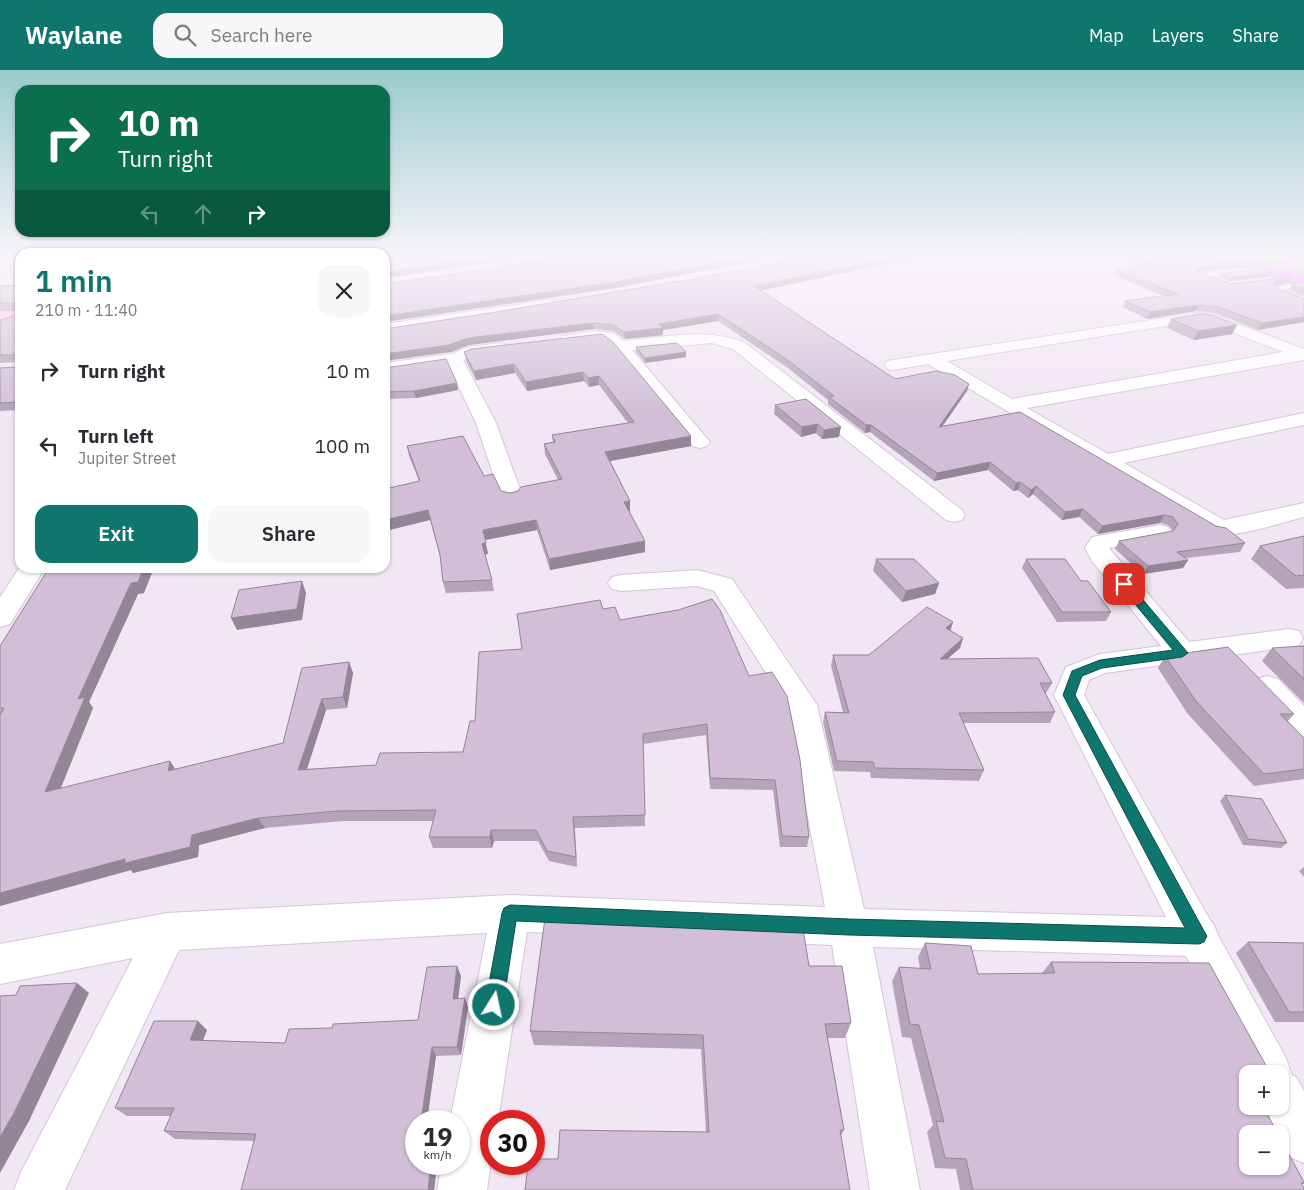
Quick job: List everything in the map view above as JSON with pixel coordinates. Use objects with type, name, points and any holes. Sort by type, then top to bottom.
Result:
[{"type":"main road","points":[[0,315],[15,314]]},
{"type":"street","points":[[390,328],[513,309]]},
{"type":"street","points":[[0,323],[15,316]]},
{"type":"street","points":[[893,365],[1196,317],[1209,318],[1301,352]]},
{"type":"street","points":[[456,318],[462,355],[511,495]]},
{"type":"street","points":[[556,341],[607,336],[621,346],[700,442]]},
{"type":"street","points":[[621,346],[712,338],[726,340],[739,346],[954,515]]},
{"type":"street","points":[[390,367],[517,346]]},
{"type":"street","points":[[1010,405],[1301,352]]},
{"type":"street","points":[[932,360],[1220,528],[1242,525],[1304,510]]},
{"type":"street","points":[[1106,461],[1304,419]]},
{"type":"street","points":[[1160,532],[1100,542],[1097,548],[1101,556],[1182,653]]},
{"type":"street","points":[[0,618],[29,573]]},
{"type":"street","points":[[620,583],[698,578],[723,585],[802,705],[849,927],[895,1190]]},
{"type":"street","points":[[1265,1065],[1199,936],[1069,695],[1076,674],[1100,664],[1289,638]]},
{"type":"street","points":[[1228,647],[1304,724]]},
{"type":"street","points":[[0,964],[167,932],[510,913],[849,927],[1199,936]]},
{"type":"street","points":[[462,1190],[510,913]]},
{"type":"street","points":[[39,1190],[167,932]]},
{"type":"street","points":[[1289,1110],[1304,1139]]},
{"type":"building","points":[[390,309],[431,309],[390,315]]},
{"type":"building","points":[[512,309],[789,309],[895,379],[936,371],[955,375],[969,384],[939,427],[1020,412],[1216,526],[1226,528],[1245,543],[1177,552],[1188,560],[1148,566],[1119,541],[1173,531],[1178,524],[1173,517],[1164,515],[1102,526],[1083,509],[1065,512],[1036,486],[1031,490],[1020,482],[1016,483],[990,462],[937,473],[871,425],[866,425],[829,397],[834,396],[789,361],[718,314],[659,324],[663,328],[624,332],[613,325],[593,323],[468,338],[449,345],[390,353],[390,328]]},
{"type":"building","points":[[1144,309],[1169,309],[1150,312]]},
{"type":"building","points":[[1224,309],[1304,309],[1304,317],[1262,323]]},
{"type":"building","points":[[1200,314],[1211,315],[1237,325],[1198,331],[1171,319]]},
{"type":"building","points":[[15,315],[15,355],[0,355],[0,321]]},
{"type":"building","points":[[602,334],[613,342],[691,436],[605,452],[630,501],[624,502],[645,541],[549,559],[536,520],[483,530],[486,543],[482,544],[492,580],[443,582],[440,555],[428,510],[390,519],[390,488],[420,481],[407,446],[463,436],[484,476],[493,474],[501,491],[510,493],[518,491],[521,487],[562,479],[544,444],[555,442],[552,435],[634,422],[599,376],[588,378],[583,372],[526,382],[514,364],[474,371],[464,352],[471,349]]},
{"type":"building","points":[[677,343],[686,352],[645,358],[636,347]]},
{"type":"building","points":[[446,359],[457,383],[414,391],[390,392],[390,367]]},
{"type":"building","points":[[15,367],[15,402],[0,403],[0,368]]},
{"type":"building","points":[[806,399],[841,427],[824,430],[818,424],[802,427],[775,405]]},
{"type":"building","points":[[1304,536],[1304,575],[1296,576],[1260,546]]},
{"type":"building","points":[[876,559],[914,559],[939,583],[906,591]]},
{"type":"building","points":[[1026,559],[1065,559],[1081,581],[1088,581],[1111,612],[1062,612]]},
{"type":"building","points":[[46,573],[142,573],[138,582],[131,583],[78,699],[85,697],[45,792],[170,761],[168,771],[283,743],[302,668],[349,662],[343,697],[322,699],[298,770],[376,765],[380,753],[463,752],[470,721],[475,721],[479,652],[522,649],[517,614],[600,600],[603,609],[615,607],[620,620],[678,610],[712,599],[720,610],[749,676],[772,672],[787,696],[800,760],[809,837],[782,836],[775,780],[710,778],[707,724],[643,734],[645,815],[573,817],[576,857],[547,851],[536,830],[491,830],[490,837],[429,837],[436,810],[338,811],[258,818],[192,835],[190,847],[125,863],[125,859],[0,893],[0,715],[4,708],[0,708],[0,646]]},
{"type":"building","points":[[302,581],[297,609],[231,618],[239,590]]},
{"type":"building","points":[[927,607],[953,622],[946,628],[963,638],[940,659],[1038,658],[1052,683],[1040,683],[1055,712],[959,713],[984,770],[875,768],[873,762],[837,761],[825,712],[849,713],[833,655],[869,655]]},
{"type":"building","points":[[1304,646],[1304,679],[1272,648]]},
{"type":"building","points":[[1228,647],[1294,714],[1280,714],[1304,738],[1304,769],[1264,774],[1196,701],[1165,656]]},
{"type":"building","points":[[1225,795],[1262,799],[1287,843],[1248,839]]},
{"type":"building","points":[[545,918],[803,929],[809,966],[842,966],[851,1023],[825,1024],[844,1130],[840,1130],[850,1190],[525,1190],[527,1175],[545,1175],[545,1159],[558,1159],[560,1130],[709,1132],[703,1035],[530,1031]]},
{"type":"building","points":[[1248,942],[1304,943],[1304,1012],[1289,1012]]},
{"type":"building","points":[[925,943],[971,946],[978,974],[1055,973],[1051,962],[1209,963],[1266,1065],[1239,1065],[1239,1115],[1268,1115],[1273,1125],[1239,1125],[1239,1175],[1289,1175],[1289,1154],[1304,1182],[1301,1183],[1304,1190],[973,1190],[966,1159],[945,1158],[936,1121],[944,1122],[919,1025],[910,1024],[899,967],[931,969]]},
{"type":"building","points":[[457,966],[453,999],[465,998],[457,1047],[432,1047],[423,1110],[405,1110],[405,1175],[430,1175],[428,1190],[241,1190],[256,1134],[164,1131],[174,1108],[115,1108],[154,1021],[198,1021],[190,1040],[285,1043],[289,1029],[332,1028],[333,1024],[418,1020],[427,967]]},
{"type":"building","points":[[77,983],[14,1113],[0,1137],[0,996],[16,995],[20,986]]},
{"type":"route","points":[[494,1005],[510,913],[849,927],[1199,936],[1069,695],[1076,674],[1100,664],[1182,653],[1124,584]]}]
